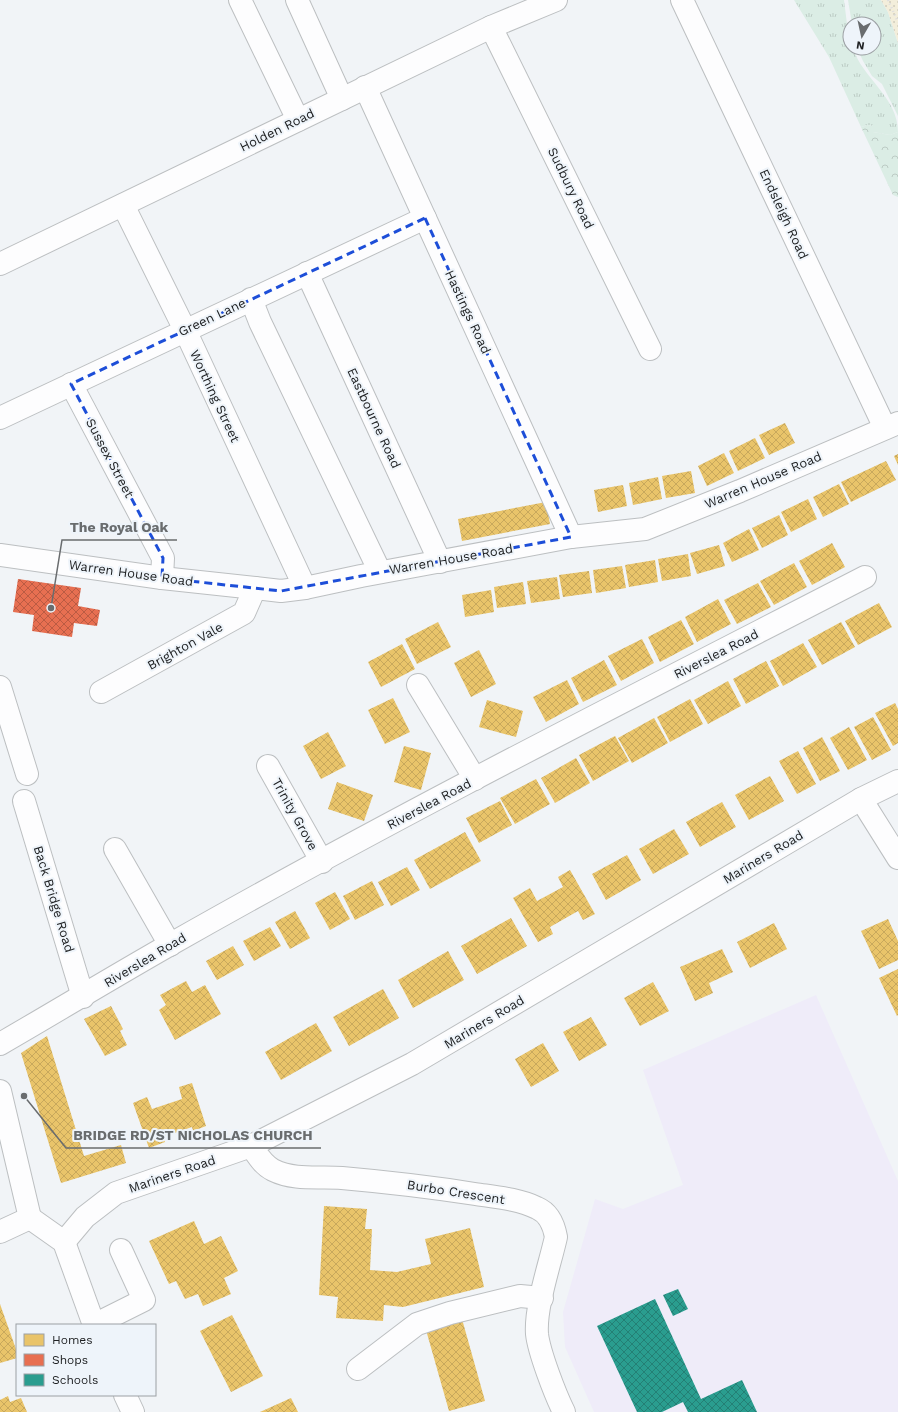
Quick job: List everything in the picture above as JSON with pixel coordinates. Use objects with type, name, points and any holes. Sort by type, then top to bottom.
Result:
[{"type":"street","points":[[240,0],[298,120]]},
{"type":"street","points":[[298,0],[342,98]]},
{"type":"street","name":"Holden Road","points":[[0,264],[491,27],[556,0]]},
{"type":"street","name":"Endsleigh Road","points":[[682,0],[892,425]]},
{"type":"street","name":"Sudbury Road","points":[[491,27],[650,349]]},
{"type":"street","name":"Hastings Road","points":[[365,87],[571,537]]},
{"type":"street","name":"Worthing Street","points":[[123,205],[184,330],[305,588]]},
{"type":"street","name":"Green Lane","points":[[0,418],[184,330],[425,218]]},
{"type":"street","name":"Eastbourne Road","points":[[307,273],[440,562]]},
{"type":"street","points":[[251,299],[260,322],[380,572]]},
{"type":"street","name":"Sussex Street","points":[[71,384],[163,558],[162,578]]},
{"type":"street","name":"Warren House Road","points":[[0,555],[162,578],[281,591],[305,588],[380,572],[571,537],[645,529],[740,492],[892,425]]},
{"type":"street","name":"Riverslea Road","points":[[0,1044],[170,945],[475,779],[865,577]]},
{"type":"street","name":"Brighton Vale","points":[[101,692],[244,613],[255,588]]},
{"type":"street","points":[[418,685],[475,779]]},
{"type":"street","points":[[0,689],[4,711],[27,774]]},
{"type":"street","name":"Trinity Grove","points":[[268,766],[322,862]]},
{"type":"street","name":"Mariners Road","points":[[64,1242],[85,1217],[116,1193],[251,1146],[412,1064],[861,799],[898,781]]},
{"type":"street","points":[[861,799],[898,858]]},
{"type":"street","name":"Back Bridge Road","points":[[24,801],[83,997]]},
{"type":"street","points":[[115,849],[170,945]]},
{"type":"street","points":[[0,1091],[30,1218],[64,1242],[94,1324]]},
{"type":"street","name":"Burbo Crescent","points":[[251,1146],[262,1163],[284,1174],[298,1177],[341,1178],[419,1185],[512,1200],[538,1208],[550,1220],[556,1237],[542,1298],[537,1334],[544,1358],[564,1412]]},
{"type":"street","points":[[0,1232],[30,1218]]},
{"type":"street","points":[[96,1324],[144,1300],[121,1250]]},
{"type":"street","points":[[358,1369],[417,1324],[450,1313],[520,1296],[542,1298]]},
{"type":"street","points":[[125,1396],[133,1412]]},
{"type":"path","points":[[888,0],[898,22]]},
{"type":"highlighted area","points":[[425,218],[571,537],[281,591],[162,578],[163,558],[71,384]]},
{"type":"shaded area","points":[[816,995],[898,1181],[898,1412],[594,1412],[565,1347],[563,1312],[595,1199],[623,1209],[683,1185],[643,1070]]},
{"type":"green space","points":[[794,0],[844,0],[846,16],[842,16],[842,56],[857,56],[864,69],[892,108],[898,132],[890,135],[873,132],[873,126],[868,125],[861,127],[829,57]]},
{"type":"green space","points":[[848,0],[881,0],[888,12],[898,43],[898,116],[882,84],[872,76],[861,56],[882,56],[882,16],[851,16]]},
{"type":"green space","points":[[868,125],[873,126],[873,132],[890,135],[898,132],[898,197],[893,195],[861,127]]},
{"type":"sand","points":[[881,0],[898,0],[898,43],[888,12]]},
{"type":"building: Homes","points":[[785,423],[795,443],[769,455],[759,435]]},
{"type":"building: Homes","points":[[755,438],[765,458],[738,471],[729,451]]},
{"type":"building: Homes","points":[[724,453],[734,473],[707,486],[698,466]]},
{"type":"building: Homes","points":[[898,454],[898,465],[894,456]]},
{"type":"building: Homes","points":[[886,461],[896,480],[851,502],[841,482]]},
{"type":"building: Homes","points":[[691,471],[695,493],[666,498],[662,476]]},
{"type":"building: Homes","points":[[658,477],[662,499],[633,505],[629,483]]},
{"type":"building: Homes","points":[[839,484],[849,504],[823,517],[813,497]]},
{"type":"building: Homes","points":[[623,485],[627,506],[598,512],[594,490]]},
{"type":"building: Homes","points":[[808,499],[817,519],[791,532],[781,512]]},
{"type":"building: Homes","points":[[546,502],[550,524],[462,541],[458,519]]},
{"type":"building: Homes","points":[[779,515],[788,535],[762,548],[752,528]]},
{"type":"building: Homes","points":[[749,529],[759,550],[732,562],[723,543]]},
{"type":"building: Homes","points":[[832,543],[845,567],[812,585],[799,561]]},
{"type":"building: Homes","points":[[719,545],[725,566],[697,574],[690,553]]},
{"type":"building: Homes","points":[[688,554],[691,576],[662,581],[658,559]]},
{"type":"building: Homes","points":[[655,560],[658,582],[629,587],[625,565]]},
{"type":"building: Homes","points":[[794,563],[807,587],[774,605],[760,581]]},
{"type":"building: Homes","points":[[622,566],[626,588],[596,593],[593,570]]},
{"type":"building: Homes","points":[[589,571],[592,593],[563,597],[559,575]]},
{"type":"building: Homes","points":[[557,577],[560,599],[531,603],[527,581]]},
{"type":"building: Homes","points":[[523,582],[526,604],[497,608],[494,587]]},
{"type":"building: Homes","points":[[758,583],[771,607],[737,624],[724,600]]},
{"type":"building: Homes","points":[[491,590],[494,612],[465,617],[462,595]]},
{"type":"building: Homes","points":[[718,599],[731,624],[697,642],[685,617]]},
{"type":"building: Homes","points":[[879,603],[892,627],[858,645],[845,621]]},
{"type":"building: Homes","points":[[681,620],[694,644],[660,662],[648,637]]},
{"type":"building: Homes","points":[[438,622],[451,647],[417,664],[405,639]]},
{"type":"building: Homes","points":[[841,622],[855,647],[822,665],[808,640]]},
{"type":"building: Homes","points":[[642,639],[654,663],[621,681],[608,656]]},
{"type":"building: Homes","points":[[803,643],[817,667],[783,686],[770,661]]},
{"type":"building: Homes","points":[[402,644],[415,669],[381,687],[368,662]]},
{"type":"building: Homes","points":[[479,650],[496,684],[471,697],[454,663]]},
{"type":"building: Homes","points":[[604,660],[617,685],[583,702],[571,678]]},
{"type":"building: Homes","points":[[766,661],[779,686],[746,704],[733,679]]},
{"type":"building: Homes","points":[[567,680],[579,704],[546,722],[533,697]]},
{"type":"building: Homes","points":[[728,681],[741,706],[708,724],[694,700]]},
{"type":"building: Homes","points":[[393,698],[410,732],[385,744],[368,710]]},
{"type":"building: Homes","points":[[690,699],[703,724],[670,742],[657,717]]},
{"type":"building: Homes","points":[[487,700],[523,711],[516,737],[479,727]]},
{"type":"building: Homes","points":[[895,703],[898,709],[898,743],[893,746],[875,713]]},
{"type":"building: Homes","points":[[873,717],[891,750],[872,760],[854,727]]},
{"type":"building: Homes","points":[[654,718],[668,743],[632,763],[618,738]]},
{"type":"building: Homes","points":[[849,727],[867,760],[848,770],[830,738]]},
{"type":"building: Homes","points":[[328,732],[346,766],[321,779],[303,746]]},
{"type":"building: Homes","points":[[615,736],[629,761],[593,781],[579,755]]},
{"type":"building: Homes","points":[[822,737],[840,771],[820,781],[803,748]]},
{"type":"building: Homes","points":[[404,746],[431,753],[421,790],[394,782]]},
{"type":"building: Homes","points":[[798,751],[816,784],[797,794],[779,761]]},
{"type":"building: Homes","points":[[576,758],[590,783],[555,803],[541,778]]},
{"type":"building: Homes","points":[[770,776],[784,801],[749,820],[735,795]]},
{"type":"building: Homes","points":[[536,779],[550,804],[515,824],[500,798]]},
{"type":"building: Homes","points":[[337,782],[373,795],[364,821],[328,809]]},
{"type":"building: Homes","points":[[500,801],[512,825],[479,843],[466,818]]},
{"type":"building: Homes","points":[[722,802],[736,827],[700,847],[686,822]]},
{"type":"building: Homes","points":[[674,829],[689,854],[653,874],[639,849]]},
{"type":"building: Homes","points":[[465,832],[481,861],[430,889],[414,860]]},
{"type":"building: Homes","points":[[627,855],[641,880],[606,900],[592,874]]},
{"type":"building: Homes","points":[[407,867],[420,890],[391,906],[378,882]]},
{"type":"building: Homes","points":[[570,870],[595,914],[583,920],[578,911],[550,927],[553,934],[538,942],[513,898],[530,888],[537,901],[563,887],[558,877]]},
{"type":"building: Homes","points":[[372,881],[384,905],[355,920],[343,896]]},
{"type":"building: Homes","points":[[335,892],[350,919],[330,930],[315,903]]},
{"type":"building: Homes","points":[[295,911],[310,938],[290,949],[275,922]]},
{"type":"building: Homes","points":[[511,918],[527,946],[477,974],[461,946]]},
{"type":"building: Homes","points":[[888,919],[898,941],[898,960],[879,969],[861,931]]},
{"type":"building: Homes","points":[[774,923],[787,949],[750,968],[737,942]]},
{"type":"building: Homes","points":[[270,927],[281,946],[254,961],[243,941]]},
{"type":"building: Homes","points":[[233,946],[244,965],[217,980],[206,961]]},
{"type":"building: Homes","points":[[722,949],[733,972],[709,983],[713,993],[695,1001],[680,967]]},
{"type":"building: Homes","points":[[448,951],[464,980],[413,1008],[398,980]]},
{"type":"building: Homes","points":[[898,969],[898,1015],[897,1016],[879,978]]},
{"type":"building: Homes","points":[[186,981],[192,992],[205,985],[221,1014],[175,1040],[159,1010],[166,1005],[160,995]]},
{"type":"building: Homes","points":[[653,982],[669,1011],[640,1026],[624,998]]},
{"type":"building: Homes","points":[[383,989],[399,1018],[349,1046],[333,1017]]},
{"type":"building: Homes","points":[[111,1006],[123,1029],[120,1031],[127,1045],[105,1056],[84,1019]]},
{"type":"building: Homes","points":[[591,1017],[607,1045],[579,1061],[563,1032]]},
{"type":"building: Homes","points":[[316,1023],[332,1051],[281,1080],[265,1052]]},
{"type":"building: Homes","points":[[47,1036],[84,1156],[121,1145],[126,1163],[61,1183],[21,1053]]},
{"type":"building: Homes","points":[[543,1043],[559,1071],[531,1087],[515,1059]]},
{"type":"building: Homes","points":[[192,1083],[206,1126],[193,1131],[192,1127],[163,1137],[165,1142],[149,1148],[133,1103],[147,1097],[152,1109],[182,1099],[179,1087]]},
{"type":"building: Homes","points":[[324,1206],[367,1209],[365,1229],[372,1229],[370,1270],[397,1272],[431,1264],[425,1239],[470,1228],[484,1287],[403,1307],[384,1305],[383,1321],[336,1318],[338,1297],[319,1295]]},
{"type":"building: Homes","points":[[194,1221],[204,1244],[221,1236],[238,1271],[224,1278],[231,1294],[203,1306],[198,1294],[185,1299],[176,1281],[169,1284],[149,1241]]},
{"type":"building: Homes","points":[[0,1304],[16,1349],[16,1358],[0,1363]]},
{"type":"building: Homes","points":[[232,1315],[263,1376],[231,1392],[200,1331]]},
{"type":"building: Homes","points":[[462,1319],[485,1401],[449,1411],[426,1330]]},
{"type":"building: Homes","points":[[8,1396],[10,1402],[21,1398],[27,1412],[0,1412],[0,1400]]},
{"type":"building: Homes","points":[[291,1398],[298,1412],[260,1412]]},
{"type":"building: Shops","points":[[18,579],[81,588],[78,606],[100,610],[97,626],[74,623],[72,637],[32,631],[34,615],[13,612]]},
{"type":"building: Schools","points":[[678,1289],[688,1309],[673,1316],[663,1295]]},
{"type":"building: Schools","points":[[655,1299],[701,1399],[742,1380],[757,1412],[688,1412],[683,1402],[662,1412],[637,1412],[597,1326]]},
{"type":"place","name":"The Royal Oak","points":[[51,608]]},
{"type":"place","name":"BRIDGE RD/ST NICHOLAS CHURCH","points":[[24,1096]]}]
